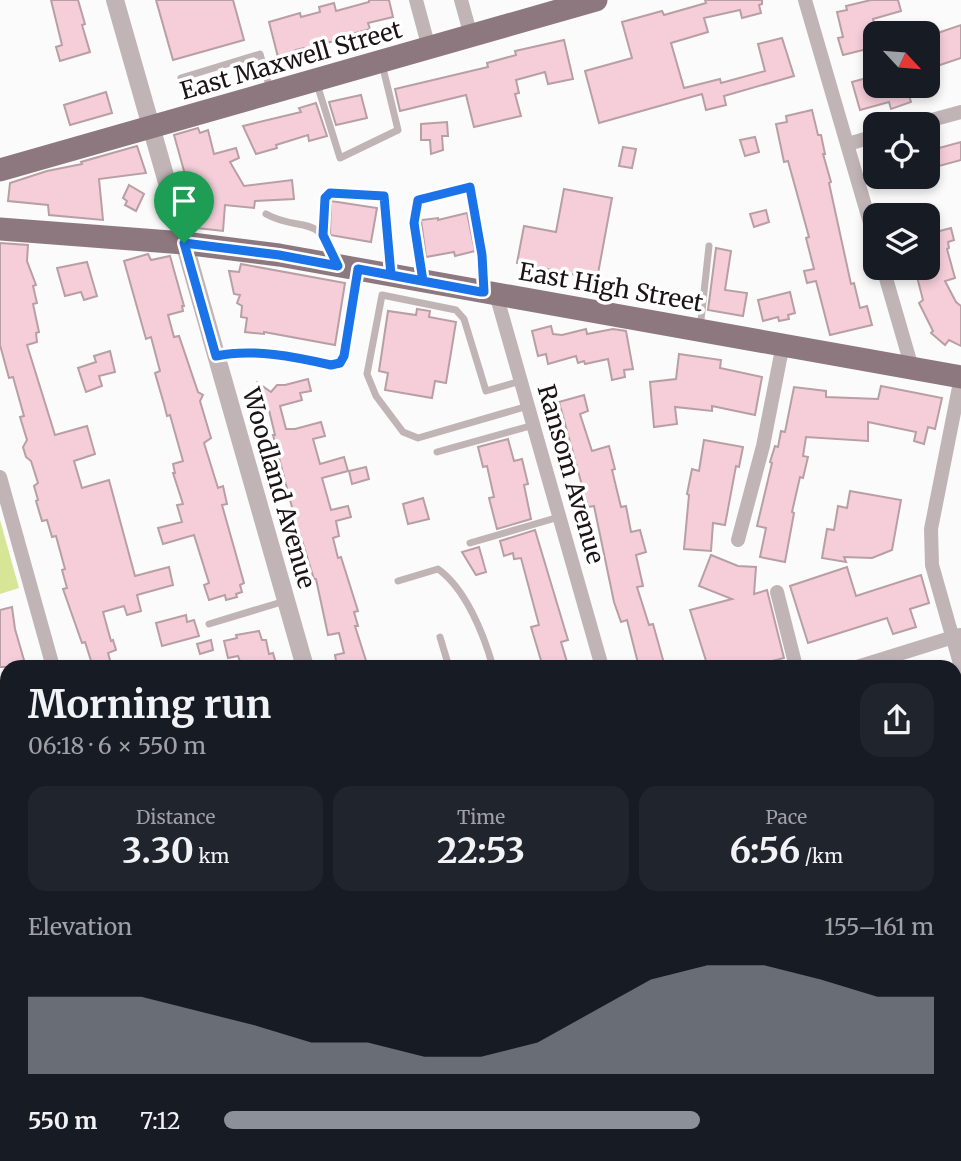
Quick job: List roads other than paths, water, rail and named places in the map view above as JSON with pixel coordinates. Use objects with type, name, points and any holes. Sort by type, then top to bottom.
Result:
[{"type":"main road","name":"East Maxwell Street","points":[[0,170],[596,0]]},
{"type":"main road","name":"East High Street","points":[[0,229],[184,243],[279,255],[961,377]]},
{"type":"street","name":"Woodland Avenue","points":[[115,0],[302,660]]},
{"type":"street","points":[[416,0],[429,48]]},
{"type":"street","points":[[461,0],[471,36]]},
{"type":"street","points":[[805,0],[865,203]]},
{"type":"street","points":[[940,118],[961,112]]},
{"type":"street","points":[[848,144],[863,140]]},
{"type":"street","points":[[886,280],[912,368]]},
{"type":"street","name":"Ransom Avenue","points":[[490,293],[521,381],[601,660]]},
{"type":"street","points":[[738,540],[762,446],[783,344]]},
{"type":"street","points":[[960,660],[957,636],[932,565],[930,550],[931,529],[961,377]]},
{"type":"street","points":[[0,477],[51,660]]},
{"type":"street","points":[[777,592],[794,660]]},
{"type":"street","points":[[880,660],[957,636]]},
{"type":"lane","points":[[181,78],[260,54],[272,93]]},
{"type":"lane","points":[[316,80],[341,158],[398,130],[382,61]]},
{"type":"lane","points":[[423,281],[414,223],[418,200],[470,187],[490,293]]},
{"type":"lane","points":[[323,235],[325,198],[330,193],[384,196],[391,275]]},
{"type":"lane","points":[[216,356],[230,353],[280,356],[331,365],[340,363],[344,356],[348,267],[323,235],[303,223],[277,221],[266,215]]},
{"type":"lane","points":[[699,329],[709,246]]},
{"type":"lane","points":[[521,381],[486,391],[464,320],[456,310],[382,295],[367,374],[376,396],[402,432],[418,438],[528,406]]},
{"type":"lane","points":[[437,452],[534,425]]},
{"type":"lane","points":[[470,542],[560,517]]},
{"type":"lane","points":[[398,581],[438,569],[449,577],[483,632],[491,660]]},
{"type":"lane","points":[[209,624],[286,600]]},
{"type":"lane","points":[[440,637],[447,660]]}]
